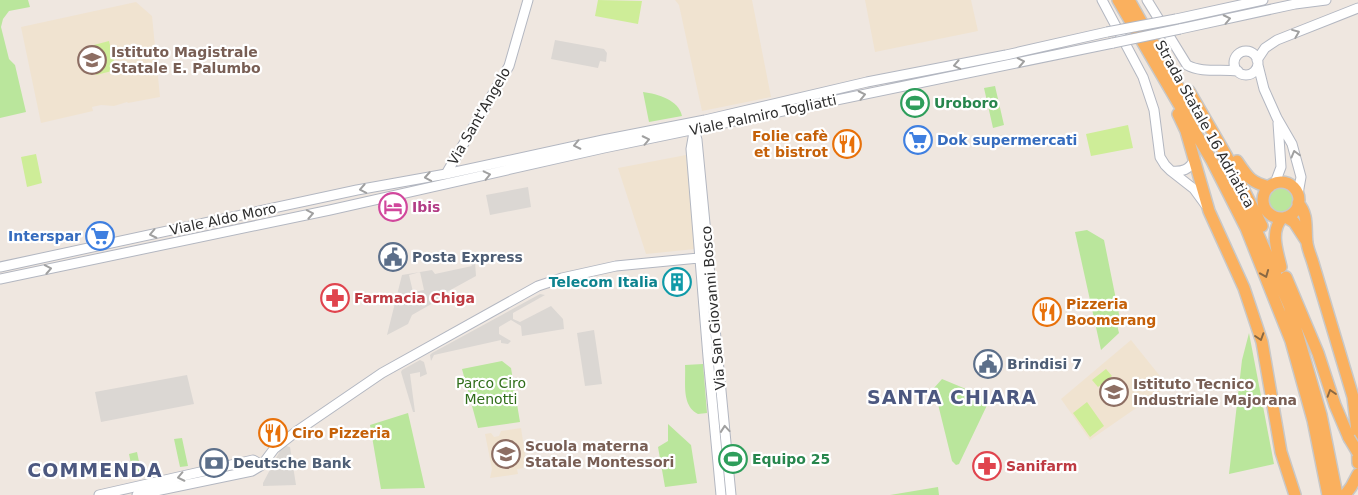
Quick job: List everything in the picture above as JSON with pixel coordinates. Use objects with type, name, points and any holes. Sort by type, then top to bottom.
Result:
[{"type":"highway","name":"Strada Statale 16 Adriatica","points":[[1118,0],[1157,58],[1253,223],[1281,286],[1289,305],[1321,416],[1328,495]]},
{"type":"highway","name":"Strada Statale 16 Adriatica","points":[[1129,0],[1157,58],[1246,228],[1291,341],[1313,420],[1337,495]]},
{"type":"highway","points":[[1157,58],[1179,77],[1249,179],[1254,182],[1272,185],[1286,183],[1295,189],[1306,218],[1307,242],[1351,388],[1356,413],[1358,463]]},
{"type":"highway","points":[[1157,58],[1186,132],[1209,211],[1244,288],[1262,342],[1281,452],[1294,495]]},
{"type":"highway","points":[[1200,108],[1243,187],[1296,299],[1318,353],[1335,405],[1349,438],[1358,453]]},
{"type":"highway","points":[[1272,185],[1264,196],[1264,206],[1271,215],[1284,217],[1294,222],[1307,242]]},
{"type":"highway","points":[[1281,267],[1274,234],[1277,223],[1294,212],[1298,199]]},
{"type":"highway","points":[[1296,299],[1313,365],[1321,416]]},
{"type":"highway","points":[[1345,495],[1352,488],[1358,474]]},
{"type":"street","name":"Via Sant'Angelo","points":[[446,174],[509,66],[528,0]]},
{"type":"street","points":[[1102,0],[1143,77],[1154,110],[1160,157],[1171,171],[1194,189],[1209,211]]},
{"type":"street","points":[[1147,0],[1187,65],[1196,70],[1214,69],[1242,73],[1254,72],[1265,48],[1277,40],[1358,8]]},
{"type":"street","points":[[1213,10],[1218,0]]},
{"type":"street","name":"Viale Palmiro Togliatti","points":[[413,192],[694,126],[867,82],[1007,55],[1262,0]]},
{"type":"street","name":"Viale Palmiro Togliatti","points":[[446,174],[602,140],[694,126],[1114,43],[1295,4],[1326,0]]},
{"type":"street","points":[[1214,69],[1243,52],[1250,52],[1258,62],[1264,89],[1277,118],[1292,144],[1301,177],[1298,199]]},
{"type":"street","points":[[1237,55],[1234,62],[1242,73],[1256,80],[1264,89]]},
{"type":"street","points":[[1272,185],[1281,167],[1277,118]]},
{"type":"street","name":"Via San Giovanni Bosco","points":[[694,126],[697,140],[712,401],[722,495]]},
{"type":"street","points":[[1171,171],[1180,172],[1189,169],[1195,160]]},
{"type":"street","name":"Viale Aldo Moro","points":[[0,267],[357,190],[446,174]]},
{"type":"street","name":"Viale Aldo Moro","points":[[0,279],[413,192]]},
{"type":"street","points":[[137,495],[252,471],[262,465],[274,449],[290,436],[382,373],[532,289],[565,278],[616,266],[704,258]]},
{"type":"street","name":"Via San Giovanni Bosco","points":[[704,258],[731,495]]},
{"type":"street","points":[[99,495],[253,460],[262,465]]},
{"type":"shaded area","points":[[675,0],[752,0],[771,97],[702,111],[679,5]]},
{"type":"shaded area","points":[[865,0],[971,0],[978,31],[875,52]]},
{"type":"shaded area","name":"Istituto Magistrale Statale E. Palumbo","points":[[136,2],[152,16],[160,97],[114,106],[101,105],[92,107],[93,111],[41,123],[21,27]]},
{"type":"shaded area","points":[[555,40],[604,49],[607,53],[606,62],[600,61],[598,68],[551,59]]},
{"type":"shaded area","points":[[686,155],[695,249],[646,254],[618,168]]},
{"type":"shaded area","points":[[528,187],[531,207],[490,215],[486,195]]},
{"type":"shaded area","points":[[469,260],[475,262],[476,276],[445,293],[442,298],[412,315],[408,324],[387,335],[402,275],[420,272],[432,270],[435,274],[472,266]],"holes":[[[420,272],[424,290],[413,292],[409,275]]]},
{"type":"shaded area","points":[[540,294],[545,295],[513,313],[513,319],[520,322],[551,306],[563,319],[564,329],[522,336],[521,326],[511,320],[499,327],[499,334],[511,341],[508,344],[501,343],[501,340],[434,355],[431,361],[430,355],[432,353]]},
{"type":"shaded area","points":[[594,330],[602,384],[585,386],[577,333]]},
{"type":"shaded area","name":"Istituto Tecnico Industriale Majorana","points":[[1131,340],[1168,386],[1090,440],[1061,399]]},
{"type":"shaded area","points":[[420,360],[424,362],[427,374],[420,377],[420,372],[410,374],[415,412],[413,412],[401,372]]},
{"type":"shaded area","points":[[187,375],[194,404],[101,422],[95,392]]},
{"type":"shaded area","name":"Scuola materna Statale Montessori","points":[[521,428],[525,454],[523,468],[517,469],[518,474],[490,478],[492,469],[485,434],[491,433],[494,437],[499,436],[501,431]]},
{"type":"shaded area","points":[[282,447],[290,447],[296,485],[263,486]]},
{"type":"green space","points":[[0,0],[28,0],[30,7],[9,11],[3,19],[1,27],[9,59],[15,65],[26,112],[0,118]]},
{"type":"green space","points":[[598,0],[642,1],[638,24],[595,16]]},
{"type":"green space","points":[[109,41],[116,70],[96,75],[90,46]]},
{"type":"green space","points":[[995,86],[1004,125],[993,128],[984,88]]},
{"type":"green space","points":[[643,92],[661,96],[672,102],[680,110],[682,116],[649,122]]},
{"type":"green space","points":[[1128,125],[1133,148],[1091,156],[1086,134]]},
{"type":"green space","points":[[36,154],[42,183],[27,187],[21,157]]},
{"type":"green space","points":[[1281,188],[1289,192],[1293,200],[1289,208],[1281,212],[1273,208],[1269,200],[1273,192]]},
{"type":"green space","points":[[1087,230],[1104,240],[1121,324],[1117,325],[1119,333],[1101,350],[1075,232]]},
{"type":"green space","points":[[1249,333],[1274,464],[1229,474],[1242,360]]},
{"type":"green space","name":"Parco Ciro Menotti","points":[[502,361],[511,368],[520,422],[478,428],[462,369]]},
{"type":"green space","points":[[703,364],[707,413],[698,414],[689,405],[687,399],[685,365]]},
{"type":"green space","points":[[1106,369],[1112,376],[1098,387],[1092,380]]},
{"type":"green space","points":[[942,379],[990,399],[959,464],[956,465],[952,461],[934,388]]},
{"type":"green space","points":[[1087,402],[1104,426],[1090,437],[1073,413]]},
{"type":"green space","points":[[408,413],[425,488],[381,489],[370,425]]},
{"type":"green space","points":[[668,424],[691,445],[697,483],[665,487],[658,447],[668,441]]},
{"type":"green space","points":[[182,438],[188,466],[180,467],[174,439]]},
{"type":"green space","points":[[137,452],[142,476],[134,478],[129,454]]},
{"type":"green space","points":[[938,487],[939,495],[890,495]]},
{"type":"place","name":"Istituto Magistrale Statale E. Palumbo","points":[[92,60]]},
{"type":"place","name":"Uroboro","points":[[915,103]]},
{"type":"place","name":"Dok supermercati","points":[[918,140]]},
{"type":"place","name":"Folie cafè et bistrot","points":[[847,144]]},
{"type":"place","name":"Ibis","points":[[393,207]]},
{"type":"place","name":"Interspar","points":[[100,236]]},
{"type":"place","name":"Posta Express","points":[[393,257]]},
{"type":"place","name":"Telecom Italia","points":[[677,282]]},
{"type":"place","name":"Farmacia Chiga","points":[[335,298]]},
{"type":"place","name":"Pizzeria Boomerang","points":[[1047,312]]},
{"type":"place","name":"Brindisi 7","points":[[988,364]]},
{"type":"place","name":"Istituto Tecnico Industriale Majorana","points":[[1114,392]]},
{"type":"place","name":"Ciro Pizzeria","points":[[273,433]]},
{"type":"place","name":"Scuola materna Statale Montessori","points":[[506,454]]},
{"type":"place","name":"Equipo 25","points":[[733,459]]},
{"type":"place","name":"Deutsche Bank","points":[[214,463]]},
{"type":"place","name":"Sanifarm","points":[[987,466]]},
{"type":"district","name":"SANTA CHIARA","points":[[952,397]]},
{"type":"district","name":"COMMENDA","points":[[95,470]]}]
